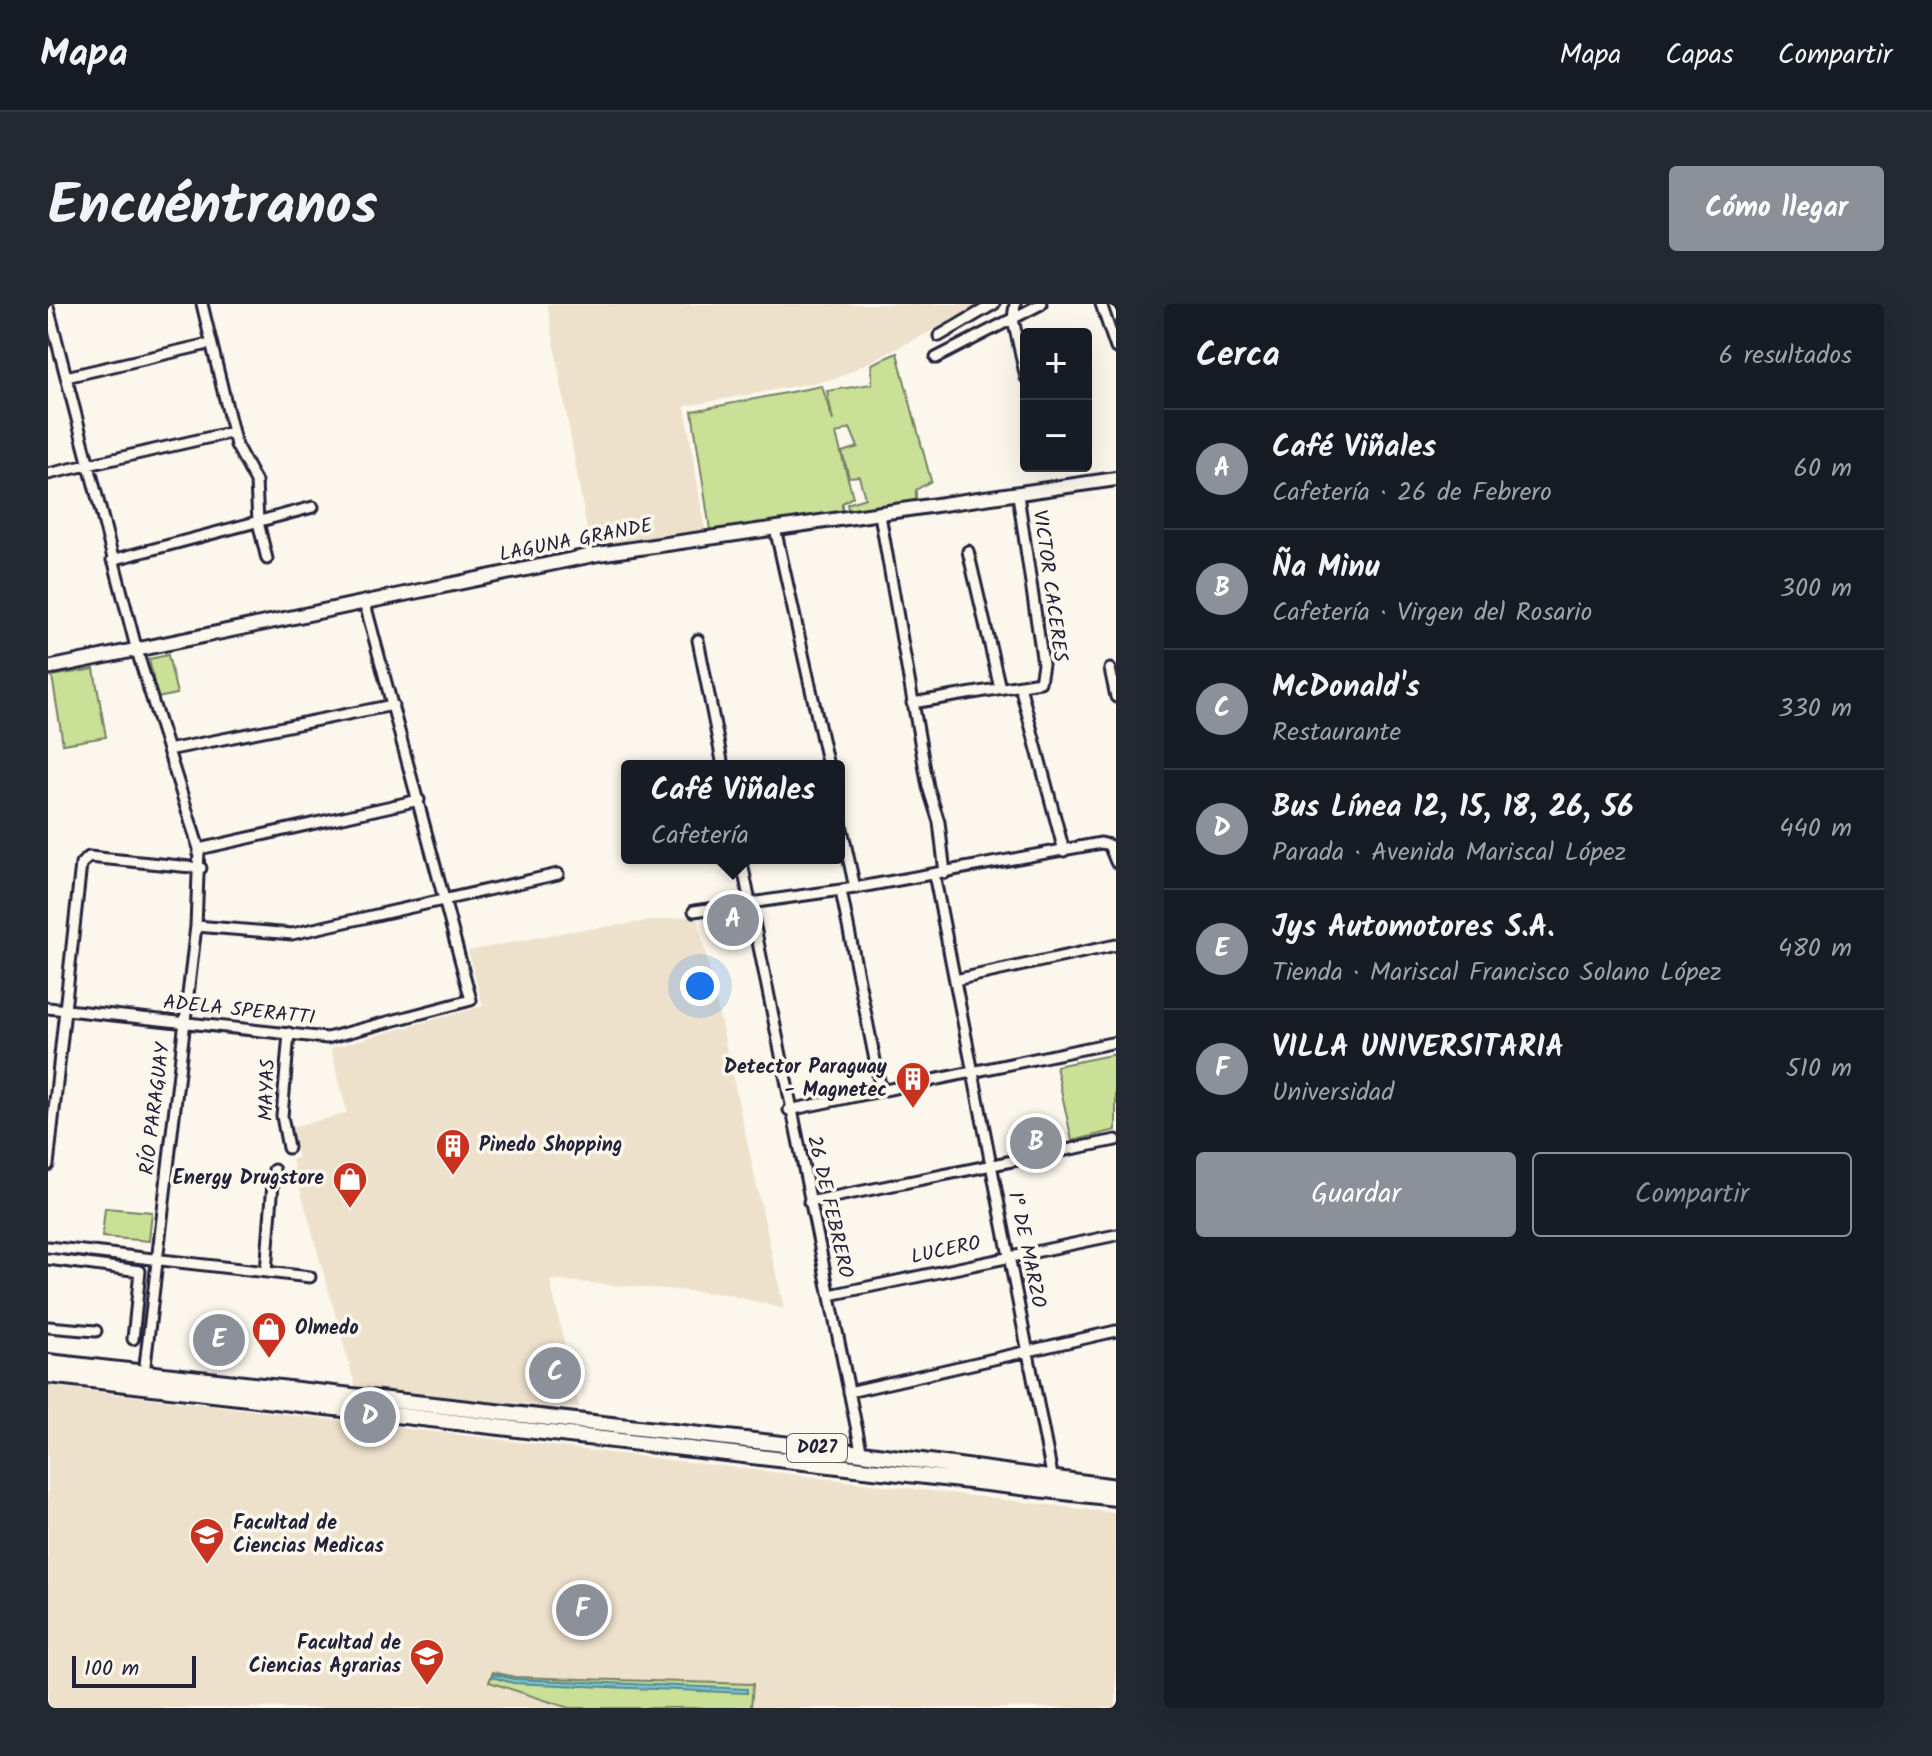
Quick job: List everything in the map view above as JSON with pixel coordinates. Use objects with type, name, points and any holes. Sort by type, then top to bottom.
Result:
[{"type":"highway","name":"D027","points":[[48,1362],[516,1417],[862,1453],[1116,1498]]},
{"type":"highway","name":"D027","points":[[48,1375],[864,1470],[1116,1487]]},
{"type":"highway","points":[[473,1408],[516,1417]]},
{"type":"main road","name":"LAGUNA GRANDE","points":[[48,668],[598,554],[1116,479]]},
{"type":"street","points":[[202,304],[233,432],[256,482],[258,522],[267,559]]},
{"type":"street","points":[[939,336],[994,304]]},
{"type":"street","points":[[1015,304],[1013,319],[1020,351]]},
{"type":"street","points":[[936,358],[1041,304]]},
{"type":"street","points":[[1101,304],[1116,348]]},
{"type":"street","name":"RÍO PARAGUAY","points":[[48,307],[112,560],[199,849],[201,868],[144,1374]]},
{"type":"street","points":[[66,377],[204,345]]},
{"type":"street","points":[[48,474],[233,432]]},
{"type":"street","name":"VICTOR CACERES","points":[[1018,495],[1043,674],[1040,682],[1020,686]]},
{"type":"street","points":[[112,560],[313,507]]},
{"type":"street","name":"1° DE MARZO","points":[[880,515],[928,787],[939,822],[940,874],[955,980],[1029,1350],[1052,1485]]},
{"type":"street","points":[[775,528],[827,760]]},
{"type":"street","points":[[968,551],[1000,688]]},
{"type":"street","points":[[365,604],[447,899]]},
{"type":"street","points":[[698,640],[722,760]]},
{"type":"street","points":[[1110,669],[1116,697]]},
{"type":"street","points":[[912,703],[1020,686],[1064,851]]},
{"type":"street","points":[[168,750],[393,705]]},
{"type":"street","points":[[199,849],[419,800]]},
{"type":"street","points":[[845,842],[855,888]]},
{"type":"street","points":[[694,911],[841,891],[1101,843],[1109,845],[1116,862]]},
{"type":"street","points":[[48,1165],[68,1010],[81,864],[89,857],[201,868]]},
{"type":"street","name":"26 DE FEBRERO","points":[[742,864],[789,1110],[830,1295],[864,1470]]},
{"type":"street","points":[[196,926],[292,934],[558,874]]},
{"type":"street","points":[[841,891],[881,1090]]},
{"type":"street","name":"ADELA SPERATTI","points":[[48,1008],[327,1038],[471,1000],[447,899]]},
{"type":"street","points":[[955,980],[1116,945]]},
{"type":"street","name":"MAYAS","points":[[288,1148],[282,1116],[289,1033]]},
{"type":"street","points":[[789,1110],[1116,1042]]},
{"type":"street","points":[[809,1202],[1116,1140]]},
{"type":"street","points":[[266,1272],[274,1170]]},
{"type":"street","name":"LUCERO","points":[[830,1295],[1116,1235]]},
{"type":"street","points":[[48,1247],[310,1277]]},
{"type":"street","points":[[48,1259],[140,1271],[133,1339]]},
{"type":"street","points":[[48,1327],[96,1331]]},
{"type":"street","points":[[849,1392],[1116,1331]]},
{"type":"shaded area","points":[[547,304],[986,304],[835,379],[685,406],[706,538],[591,553]]},
{"type":"shaded area","points":[[697,915],[784,1309],[726,1294],[550,1280],[579,1408],[357,1392],[292,1160],[298,1157],[290,1128],[347,1113],[331,1048],[483,1006],[468,951],[565,932]]},
{"type":"shaded area","points":[[48,1386],[1116,1513],[1116,1708],[48,1708]]},
{"type":"green space","points":[[897,353],[931,481],[916,490],[916,500],[906,507],[849,515],[847,504],[865,498],[859,476],[849,477],[842,452],[858,447],[850,428],[836,434],[853,497],[842,503],[842,515],[710,530],[692,411],[822,386],[833,421],[827,391],[872,384],[872,364]]},
{"type":"green space","points":[[168,655],[177,694],[157,698],[149,659]]},
{"type":"green space","points":[[94,669],[106,737],[63,744],[52,676]]},
{"type":"green space","points":[[1116,1054],[1116,1130],[1072,1141],[1056,1066]]},
{"type":"green space","points":[[105,1208],[152,1212],[149,1241],[102,1237]]},
{"type":"green space","points":[[493,1672],[515,1677],[753,1684],[751,1708],[569,1708],[489,1682]]},
{"type":"water","points":[[493,1674],[514,1679],[747,1689],[747,1693],[513,1683],[492,1677]]},
{"type":"place","name":"Café Viñales","points":[[733,920]]},
{"type":"place","name":"Detector Paraguay - Magnetec","points":[[913,1110]]},
{"type":"place","name":"Ña Minu","points":[[1036,1143]]},
{"type":"place","name":"Pinedo Shopping","points":[[453,1177]]},
{"type":"place","name":"Energy Drugstore","points":[[350,1210]]},
{"type":"place","name":"Jys Automotores S.A.","points":[[219,1340]]},
{"type":"place","name":"Olmedo","points":[[269,1360]]},
{"type":"place","name":"McDonald's","points":[[555,1373]]},
{"type":"place","name":"Bus Línea 12, 15, 18, 26, 56","points":[[370,1417]]},
{"type":"place","name":"Facultad de Ciencias Medicas","points":[[207,1566]]},
{"type":"place","name":"VILLA UNIVERSITARIA","points":[[582,1610]]},
{"type":"place","name":"Facultad de Ciencias Agrarias","points":[[427,1687]]}]
